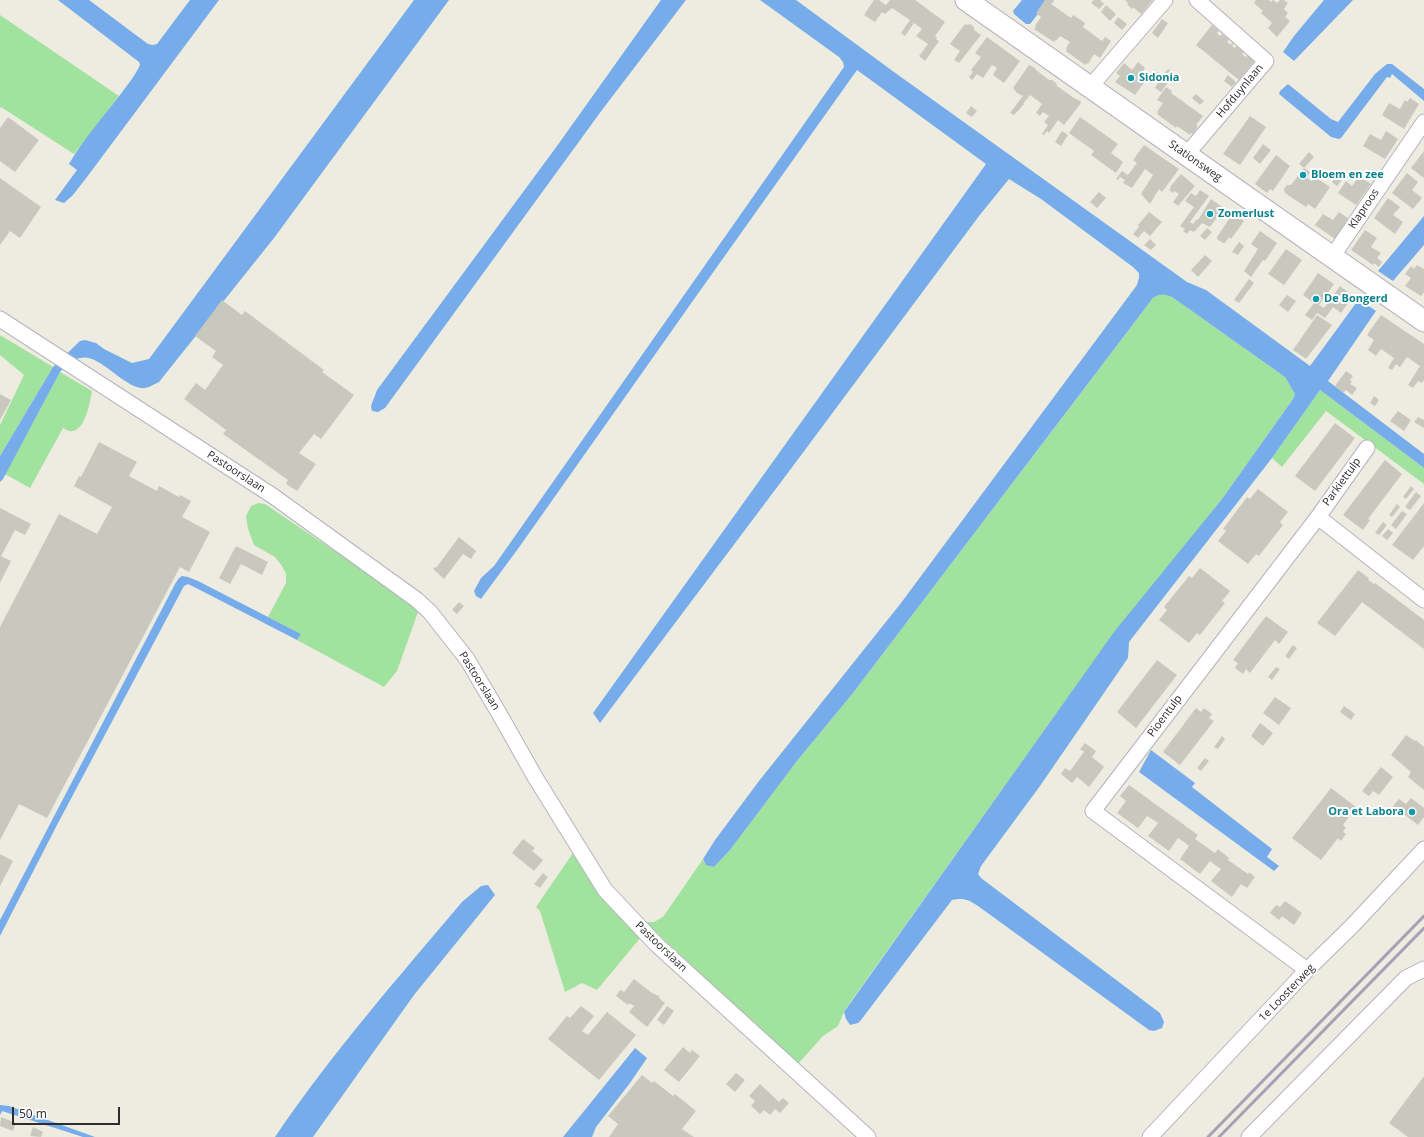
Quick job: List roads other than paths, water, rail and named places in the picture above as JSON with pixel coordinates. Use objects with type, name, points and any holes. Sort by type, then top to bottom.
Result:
[{"type":"street","name":"Stationsweg","points":[[966,0],[1424,321]]},
{"type":"street","points":[[1090,87],[1165,0]]},
{"type":"street","name":"Hofduynlaan","points":[[1186,155],[1266,61],[1197,0]]},
{"type":"street","name":"Klaproos","points":[[1332,257],[1424,122]]},
{"type":"street","name":"Pastoorslaan","points":[[0,319],[273,496],[417,600],[430,612],[466,659],[535,777],[605,890],[656,944],[868,1137]]},
{"type":"street","name":"Parkiettulp","points":[[1318,516],[1367,448]]},
{"type":"street","points":[[1318,516],[1422,595]]},
{"type":"street","name":"Pioentulp","points":[[1307,970],[1093,811],[1318,516]]},
{"type":"street","name":"1e Loosterweg","points":[[1150,1137],[1307,970],[1352,926],[1424,849]]},
{"type":"street","points":[[1249,1137],[1406,978],[1424,969]]},
{"type":"water","points":[[58,0],[89,0],[148,44],[153,45],[157,44],[190,0],[219,0],[87,177],[73,195],[64,203],[55,200],[77,170],[69,164],[87,136],[130,82],[140,65],[139,62]]},
{"type":"water","points":[[414,0],[449,0],[274,238],[159,382],[148,387],[141,388],[133,386],[95,360],[80,358],[72,361],[60,372],[0,482],[0,456],[53,367],[80,341],[85,340],[96,343],[104,349],[132,363],[149,359]]},
{"type":"water","points":[[661,0],[686,0],[602,110],[385,408],[378,412],[372,411],[371,406],[377,390],[557,146]]},
{"type":"water","points":[[760,0],[796,0],[1187,282],[1206,290],[1310,366],[1359,299],[1376,311],[1328,381],[1424,454],[1424,468],[1320,390],[1272,458],[1129,642],[1128,658],[1040,786],[981,866],[978,874],[981,878],[1160,1013],[1164,1022],[1162,1028],[1154,1031],[1149,1030],[978,906],[968,900],[963,899],[952,900],[858,1023],[850,1025],[844,1012],[1114,632],[1222,499],[1293,399],[1295,394],[1285,377],[1172,297],[1167,295],[1162,294],[1153,298],[853,693],[797,761],[730,850],[714,867],[706,865],[703,859],[715,840],[759,781],[901,603],[1137,285],[1139,273],[1133,267],[1041,199],[1009,179],[979,216],[600,723],[593,713],[986,164],[857,70],[481,599],[476,596],[474,591],[481,578],[494,566],[844,67],[843,62],[839,57]]},
{"type":"water","points":[[1022,0],[1049,0],[1030,24],[1026,24],[1014,14],[1013,11]]},
{"type":"water","points":[[1324,0],[1353,0],[1294,61],[1283,52],[1294,36]]},
{"type":"water","points":[[1387,64],[1392,64],[1424,89],[1424,101],[1392,74],[1390,78],[1387,77],[1339,139],[1331,137],[1279,94],[1280,91],[1288,84],[1331,119],[1338,122],[1375,74]]},
{"type":"water","points":[[1424,216],[1424,245],[1393,281],[1378,271]]},
{"type":"water","points":[[182,576],[198,581],[301,634],[297,640],[188,584],[184,586],[0,936],[0,920],[175,584]]},
{"type":"water","points":[[1151,750],[1195,783],[1192,787],[1272,849],[1267,857],[1279,866],[1274,871],[1139,772]]},
{"type":"water","points":[[488,885],[495,895],[414,995],[313,1137],[275,1137],[296,1106],[342,1046],[462,902],[481,886]]},
{"type":"water","points":[[635,1048],[647,1058],[596,1127],[592,1137],[563,1137]]},
{"type":"water","points":[[0,1105],[9,1106],[95,1137],[83,1137],[2,1111],[0,1115]]},
{"type":"railway","points":[[1208,1137],[1424,916]]},
{"type":"railway","points":[[1219,1137],[1424,928]]},
{"type":"place","name":"Sidonia","points":[[1131,78]]},
{"type":"place","name":"Bloem en zee","points":[[1303,175]]},
{"type":"place","name":"Zomerlust","points":[[1210,214]]},
{"type":"place","name":"De Bongerd","points":[[1316,299]]},
{"type":"place","name":"Ora et Labora","points":[[1412,812]]}]
